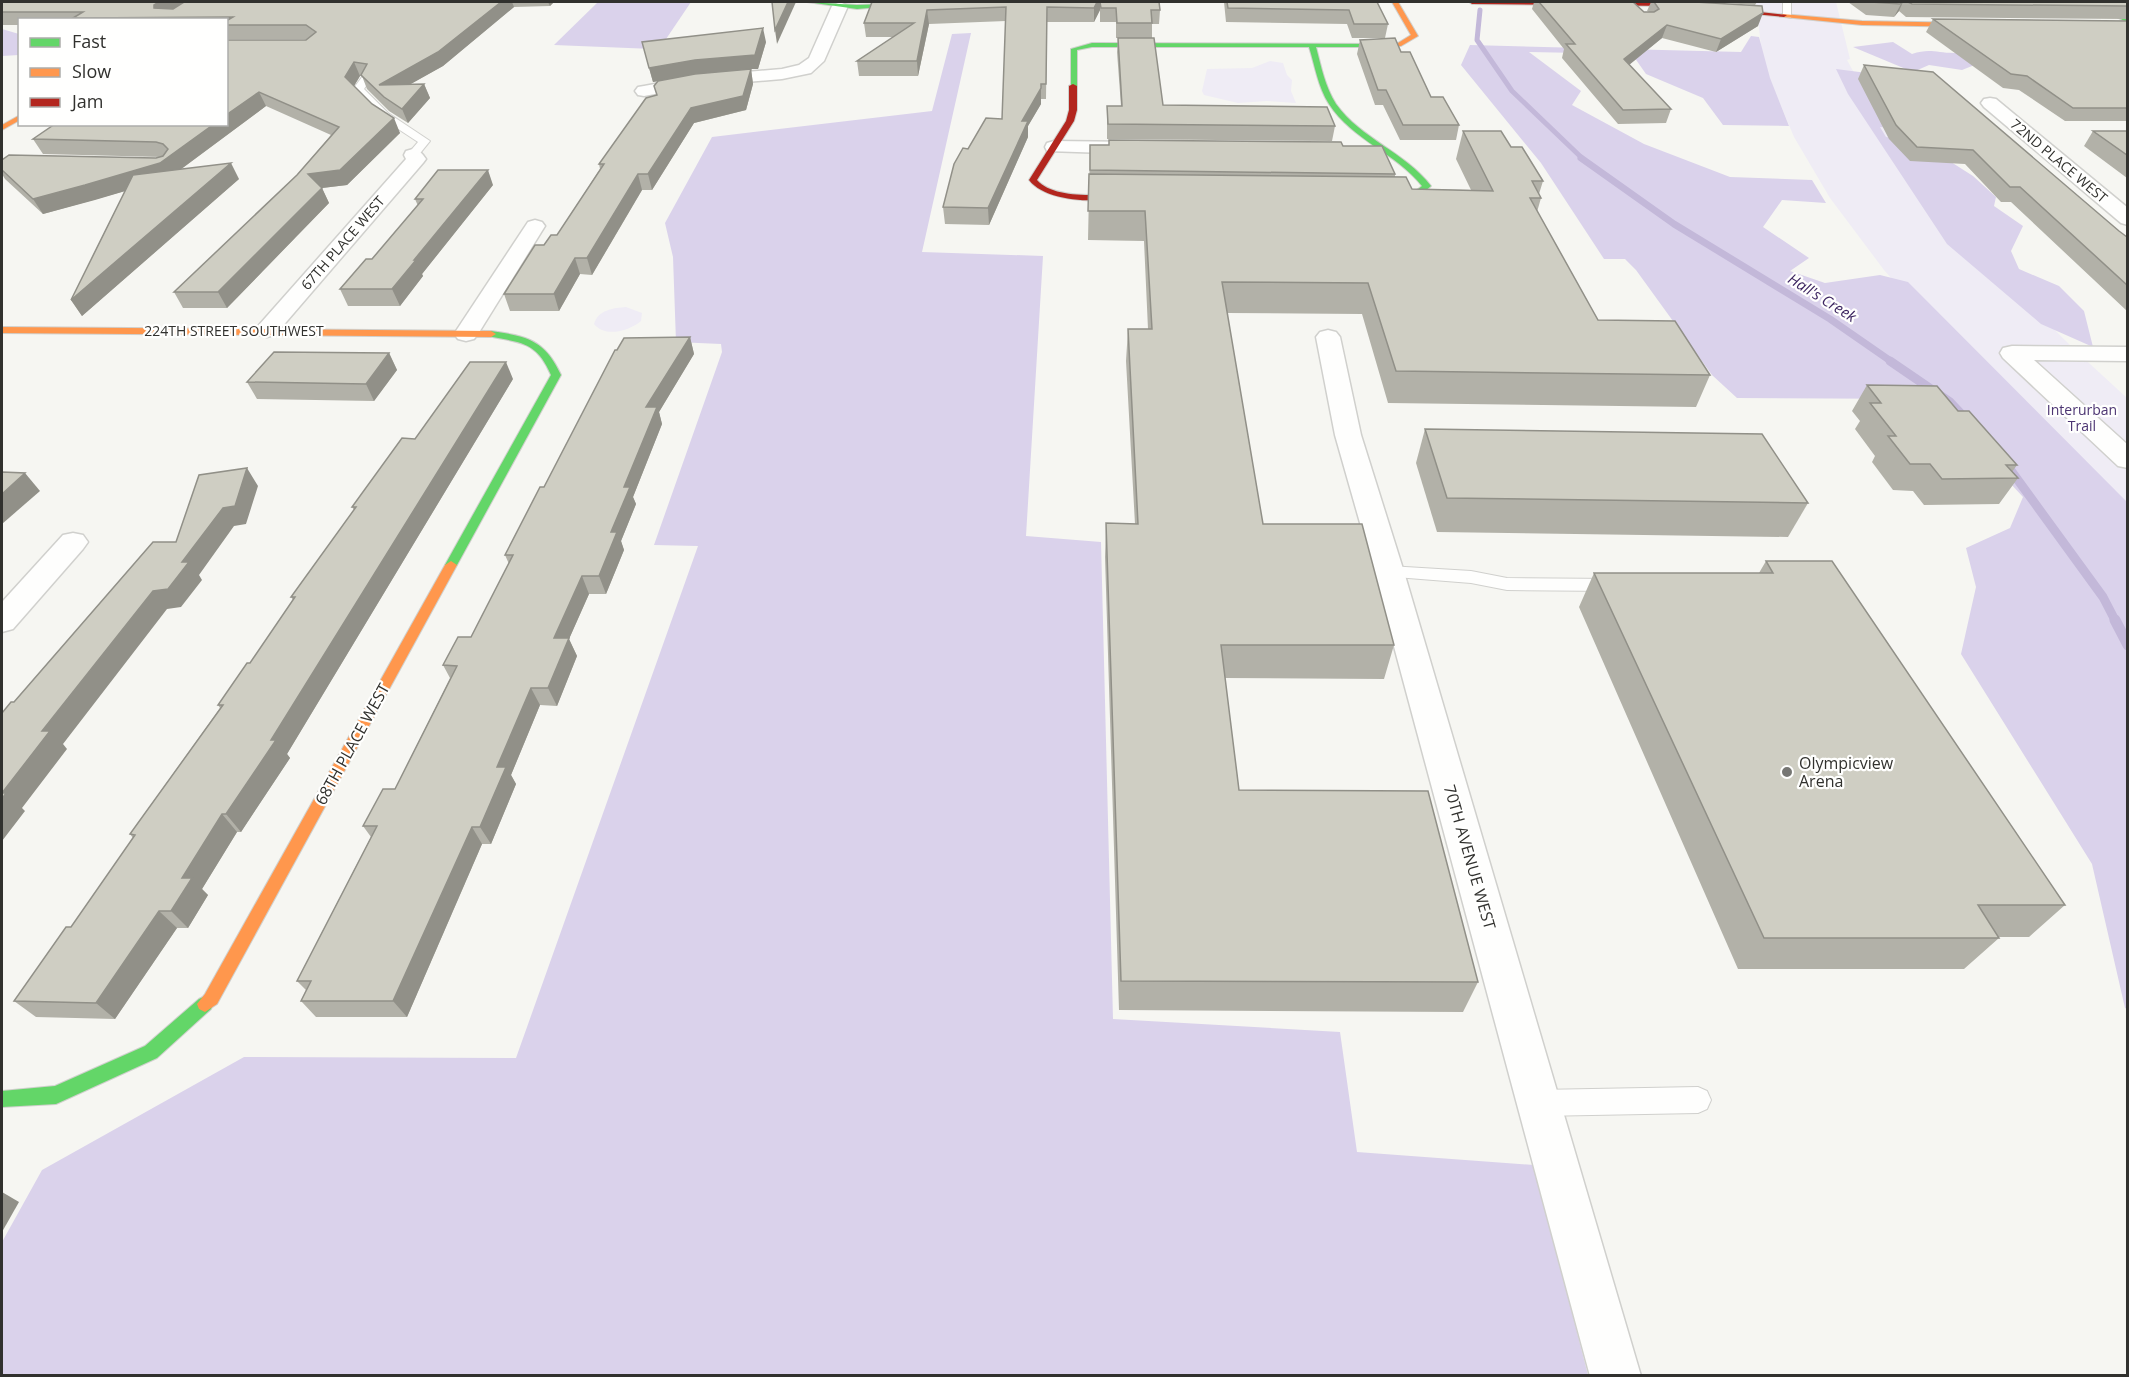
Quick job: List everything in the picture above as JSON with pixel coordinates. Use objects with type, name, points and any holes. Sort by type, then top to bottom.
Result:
[{"type":"street","points":[[810,2],[877,7],[936,2]]},
{"type":"street","points":[[1151,196],[1051,193],[1035,185],[1033,180],[1065,131],[1073,110],[1074,49],[1081,46],[1399,45],[1415,36],[1395,2]]},
{"type":"street","points":[[1472,2],[1629,3],[1787,9],[1888,24],[1992,25]]},
{"type":"street","points":[[2093,2],[2127,21]]},
{"type":"street","points":[[1629,3],[1645,20]]},
{"type":"street","points":[[644,91],[698,81],[782,74],[805,69],[816,61],[840,6]]},
{"type":"street","points":[[2110,26],[2127,26]]},
{"type":"street","points":[[1312,46],[1328,95],[1336,108],[1347,121],[1377,144],[1399,157],[1426,186],[1424,191],[1416,195],[1371,198]]},
{"type":"street","name":"72ND PLACE WEST","points":[[1990,103],[2127,219]]},
{"type":"street","points":[[2,129],[18,118]]},
{"type":"street","points":[[1351,149],[1377,144]]},
{"type":"street","points":[[1054,147],[1150,148]]},
{"type":"street","name":"67TH PLACE WEST","points":[[267,330],[416,159],[413,155]]},
{"type":"street","points":[[466,333],[535,226]]},
{"type":"street","name":"224TH STREET SOUTHWEST","points":[[2,330],[466,333]]},
{"type":"street","name":"68TH PLACE WEST","points":[[2,1099],[56,1095],[151,1052],[211,999],[556,375],[550,358],[537,345],[510,337],[466,333]]},
{"type":"street","name":"70TH AVENUE WEST","points":[[1328,337],[1348,435],[1389,572],[1616,1376]]},
{"type":"street","points":[[2127,354],[2012,353],[2127,460]]},
{"type":"street","points":[[2,621],[73,542]]},
{"type":"lane","points":[[366,80],[358,89],[384,115],[424,141],[413,155]]},
{"type":"lane","points":[[1389,572],[1471,577],[1507,584],[1634,585]]},
{"type":"lane","points":[[1539,1103],[1698,1100]]},
{"type":"green space","name":"Interurban Trail","points":[[1756,2],[1836,2],[1850,59],[1847,60],[1881,122],[2000,276],[2127,398],[2127,528],[1956,351],[1884,270],[1830,198],[1794,137],[1766,70]]},
{"type":"green space","points":[[1270,61],[1283,63],[1287,75],[1292,80],[1291,91],[1296,103],[1267,101],[1238,103],[1204,95],[1202,91],[1207,69],[1252,68]]},
{"type":"green space","points":[[626,307],[642,313],[641,321],[617,332],[604,331],[594,324],[602,313]]},
{"type":"shaded area","points":[[598,2],[691,2],[662,45],[653,49],[554,45]]},
{"type":"shaded area","points":[[2,29],[18,34],[18,55],[2,56]]},
{"type":"shaded area","points":[[971,33],[922,252],[1043,256],[1026,536],[1101,542],[1113,1019],[1340,1032],[1357,1152],[1534,1165],[1588,1375],[2,1376],[2,1242],[42,1170],[244,1057],[516,1058],[698,546],[654,545],[722,352],[721,344],[676,342],[673,257],[665,223],[712,137],[932,111],[952,34]]},
{"type":"shaded area","points":[[1751,36],[1759,37],[1770,78],[1789,126],[1723,125],[1703,98],[1646,74],[1632,54],[1529,52],[1581,91],[1572,105],[1644,144],[1730,177],[1812,180],[1826,203],[1782,200],[1763,227],[1809,258],[1790,271],[1825,283],[1880,275],[1908,282],[2127,502],[2127,1009],[2092,864],[1961,654],[1976,587],[1966,548],[2010,528],[2023,497],[1932,399],[1737,398],[1712,375],[1636,270],[1625,259],[1604,259],[1541,163],[1461,65],[1470,45],[1741,52]]},
{"type":"shaded area","points":[[1893,42],[1912,54],[1928,51],[2002,54],[1962,70],[1929,65],[1913,72],[1853,47]]},
{"type":"shaded area","points":[[1836,69],[1867,73],[1926,131],[1880,127],[1886,137],[1918,141],[1973,176],[1996,197],[1994,206],[2023,226],[2011,251],[2019,269],[2059,286],[2084,311],[2093,347],[2041,324],[1947,244],[1848,94]]},
{"type":"building","points":[[2,2],[159,2],[154,5],[154,8],[173,9],[184,2],[501,2],[438,52],[379,85],[424,84],[402,109],[384,97],[361,75],[367,64],[354,62],[345,77],[372,104],[394,118],[340,170],[308,174],[322,188],[218,292],[174,292],[297,175],[339,127],[259,92],[228,114],[228,40],[306,40],[316,32],[306,25],[228,25],[228,20],[233,17],[73,18],[83,12],[2,12]]},
{"type":"building","points":[[772,2],[788,2],[775,30]]},
{"type":"building","points":[[872,2],[1097,2],[1094,8],[1047,7],[1046,84],[1041,84],[1041,88],[1022,121],[1028,121],[988,208],[943,207],[954,164],[963,148],[968,149],[986,118],[1002,119],[1006,7],[927,10],[917,61],[857,61],[914,23],[864,23]]},
{"type":"building","points":[[1100,2],[1159,2],[1160,10],[1151,10],[1152,23],[1117,23],[1116,8],[1101,8]]},
{"type":"building","points":[[1227,2],[1377,2],[1388,24],[1354,24],[1349,10],[1228,8]]},
{"type":"building","points":[[1539,2],[1633,2],[1644,12],[1654,12],[1659,9],[1654,2],[1695,2],[1762,6],[1763,13],[1721,39],[1667,25],[1624,59],[1671,109],[1623,110],[1566,44],[1575,44]]},
{"type":"building","points":[[1871,2],[1902,2],[1900,4]]},
{"type":"building","points":[[1908,2],[2127,2],[2127,6],[1912,4]]},
{"type":"building","points":[[1933,19],[2127,21],[2127,108],[2073,108],[2027,76],[2011,74]]},
{"type":"building","points":[[763,28],[755,55],[695,60],[649,68],[642,42]]},
{"type":"building","points":[[1118,38],[1154,38],[1163,105],[1327,107],[1335,126],[1108,124],[1107,106],[1122,106]]},
{"type":"building","points":[[1395,38],[1401,52],[1410,52],[1431,97],[1443,97],[1459,125],[1403,125],[1386,90],[1378,90],[1360,40]]},
{"type":"building","points":[[1864,65],[1933,72],[2127,237],[2127,285],[2020,187],[2010,187],[1973,150],[1917,147],[1896,125]]},
{"type":"building","points":[[751,69],[743,96],[691,108],[648,174],[638,174],[587,258],[575,258],[554,294],[504,294],[535,245],[544,245],[551,235],[557,235],[604,164],[599,164],[646,98],[657,95],[654,86],[658,81],[695,74]]},
{"type":"building","points":[[52,126],[211,126],[160,163],[33,199],[2,170],[2,160],[9,155],[156,158],[163,156],[168,149],[156,142],[33,139]]},
{"type":"building","points":[[1463,131],[1501,131],[1511,147],[1522,147],[1543,181],[1532,181],[1541,198],[1530,198],[1598,320],[1675,321],[1710,375],[1396,371],[1368,283],[1222,282],[1263,524],[1362,524],[1394,645],[1221,645],[1239,790],[1428,791],[1478,982],[1121,981],[1106,523],[1138,524],[1128,329],[1152,329],[1145,211],[1088,211],[1089,174],[1406,177],[1412,189],[1493,191]]},
{"type":"building","points":[[2093,131],[2127,131],[2127,155]]},
{"type":"building","points":[[1109,140],[1341,142],[1343,146],[1382,146],[1395,174],[1090,170],[1090,145],[1109,145]]},
{"type":"building","points":[[231,163],[71,300],[133,175]]},
{"type":"building","points":[[438,170],[488,170],[392,289],[340,289],[366,259],[372,259],[423,199],[415,199]]},
{"type":"building","points":[[690,337],[646,407],[657,407],[624,487],[630,487],[611,532],[617,532],[599,576],[582,576],[554,638],[569,638],[548,688],[531,688],[497,767],[506,767],[480,827],[472,827],[393,1001],[301,1001],[311,981],[297,981],[377,826],[363,826],[383,789],[395,789],[457,666],[443,665],[458,637],[471,637],[513,555],[505,555],[540,487],[544,487],[615,350],[624,338]]},
{"type":"building","points":[[274,352],[389,353],[366,384],[247,382]]},
{"type":"building","points":[[470,362],[506,362],[271,740],[276,740],[226,814],[222,814],[182,878],[192,878],[171,911],[159,911],[96,1003],[14,1001],[66,927],[71,927],[135,835],[130,834],[223,705],[218,705],[247,663],[250,663],[295,597],[291,597],[356,507],[352,507],[402,438],[415,439]]},
{"type":"building","points":[[1867,385],[1937,386],[1958,411],[1969,411],[2017,465],[2006,465],[2018,478],[1942,479],[1930,464],[1910,464],[1888,436],[1896,436],[1870,403],[1881,403]]},
{"type":"building","points":[[1425,429],[1762,434],[1808,503],[1447,498]]},
{"type":"building","points":[[247,468],[235,506],[223,508],[182,562],[189,562],[168,589],[153,591],[42,731],[50,731],[2,793],[2,713],[153,542],[176,542],[199,475]]},
{"type":"building","points":[[2,472],[25,473],[2,494]]},
{"type":"building","name":"Olympicview Arena","points":[[1766,561],[1832,561],[2065,905],[1978,905],[1999,938],[1764,938],[1594,573],[1773,573]]},
{"type":"waterway","name":"Hall's Creek","points":[[1480,10],[1477,40],[1512,91],[1583,159]]},
{"type":"waterway","name":"Hall's Creek","points":[[1581,158],[1674,224],[1830,319],[1892,362]]},
{"type":"waterway","name":"Hall's Creek","points":[[1890,361],[1950,402],[1968,421]]},
{"type":"waterway","name":"Hall's Creek","points":[[2004,461],[2103,597],[2116,622]]},
{"type":"waterway","name":"Hall's Creek","points":[[2115,620],[2128,645]]},
{"type":"traffic: fast","points":[[810,2],[857,7],[936,2]]},
{"type":"traffic: fast","points":[[2093,2],[2128,21]]},
{"type":"traffic: fast","points":[[1073,86],[1074,49],[1092,45],[1379,45]]},
{"type":"traffic: fast","points":[[1312,46],[1326,90],[1342,116],[1353,127],[1405,163],[1427,186],[1414,196],[1384,198]]},
{"type":"traffic: fast","points":[[451,565],[556,375],[551,363],[539,348],[514,337],[491,334]]},
{"type":"traffic: fast","points":[[2,1099],[56,1095],[151,1052],[205,1004]]},
{"type":"traffic: slow","points":[[1379,45],[1399,45],[1415,36],[1395,2]]},
{"type":"traffic: slow","points":[[1784,15],[1862,23],[1973,25]]},
{"type":"traffic: slow","points":[[2,128],[18,118]]},
{"type":"traffic: slow","points":[[2,330],[491,334]]},
{"type":"traffic: slow","points":[[205,1004],[211,999],[451,565]]},
{"type":"traffic: jam","points":[[1472,2],[1671,4],[1784,15]]},
{"type":"traffic: jam","points":[[1073,86],[1073,110],[1070,121],[1033,180],[1039,187],[1063,195],[1134,196]]},
{"type":"place","name":"Olympicview Arena","points":[[1787,772]]}]
